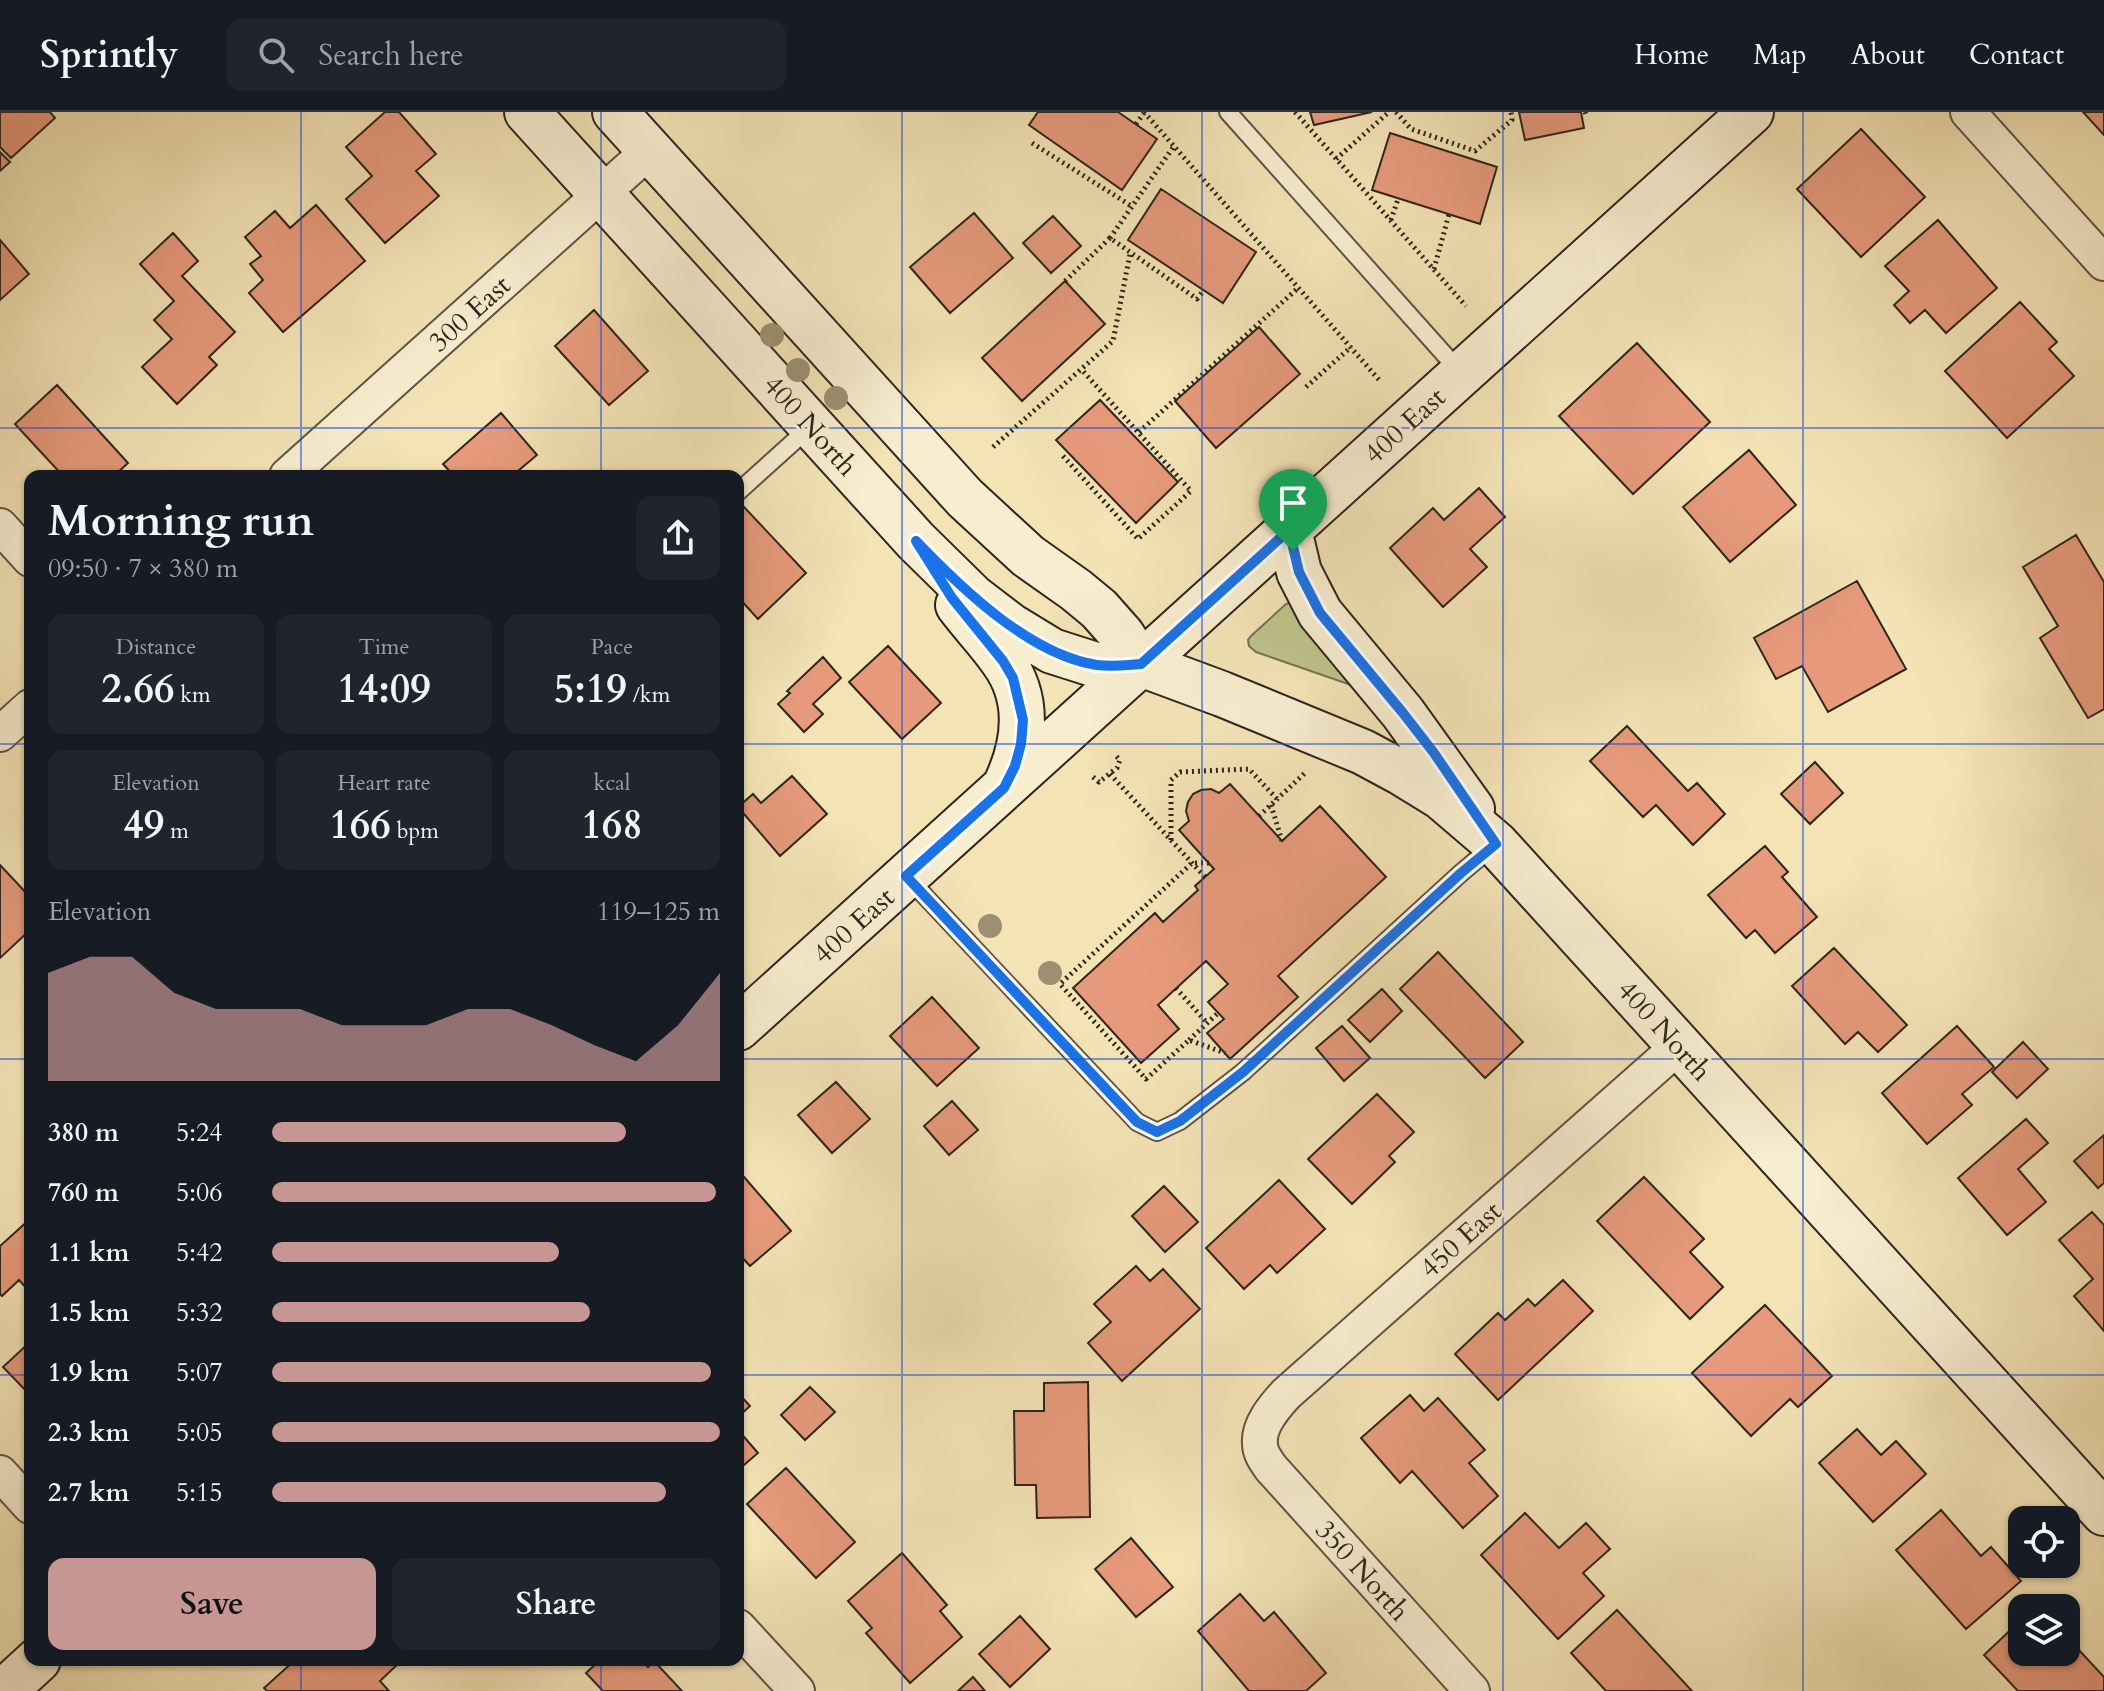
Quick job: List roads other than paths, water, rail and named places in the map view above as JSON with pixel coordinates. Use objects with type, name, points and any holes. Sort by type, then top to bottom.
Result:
[{"type":"main road","name":"400 North","points":[[527,112],[916,541],[973,597],[1011,626],[1052,651],[1096,665],[1141,664],[1363,752],[1441,797],[1496,844],[2104,1513]]},
{"type":"main road","points":[[615,112],[965,498],[1028,556],[1099,609],[1122,635],[1141,664]]},
{"type":"main road","name":"400 East","points":[[744,1023],[1751,112]]},
{"type":"main road","points":[[1289,530],[1299,572],[1320,613],[1434,753],[1496,844]]},
{"type":"main road","points":[[916,541],[952,598],[1013,678],[1023,720],[1015,766],[1004,788]]},
{"type":"main road","points":[[4,1691],[31,1666]]},
{"type":"street","points":[[1968,112],[2104,263]]},
{"type":"street","name":"300 East","points":[[294,470],[650,150]]},
{"type":"street","points":[[0,526],[24,552]]},
{"type":"street","points":[[0,734],[24,712]]},
{"type":"street","name":"450 East","points":[[1259,1445],[1261,1430],[1286,1394],[1679,1046]]},
{"type":"street","name":"350 North","points":[[1259,1445],[1280,1480],[1472,1691]]},
{"type":"street","points":[[0,1473],[24,1499]]},
{"type":"street","points":[[744,1634],[797,1691]]},
{"type":"lane","points":[[1228,112],[1461,373]]},
{"type":"lane","points":[[744,487],[811,426]]},
{"type":"lane","points":[[906,876],[1137,1122],[1157,1132],[1180,1121],[1243,1072],[1496,844]]}]
